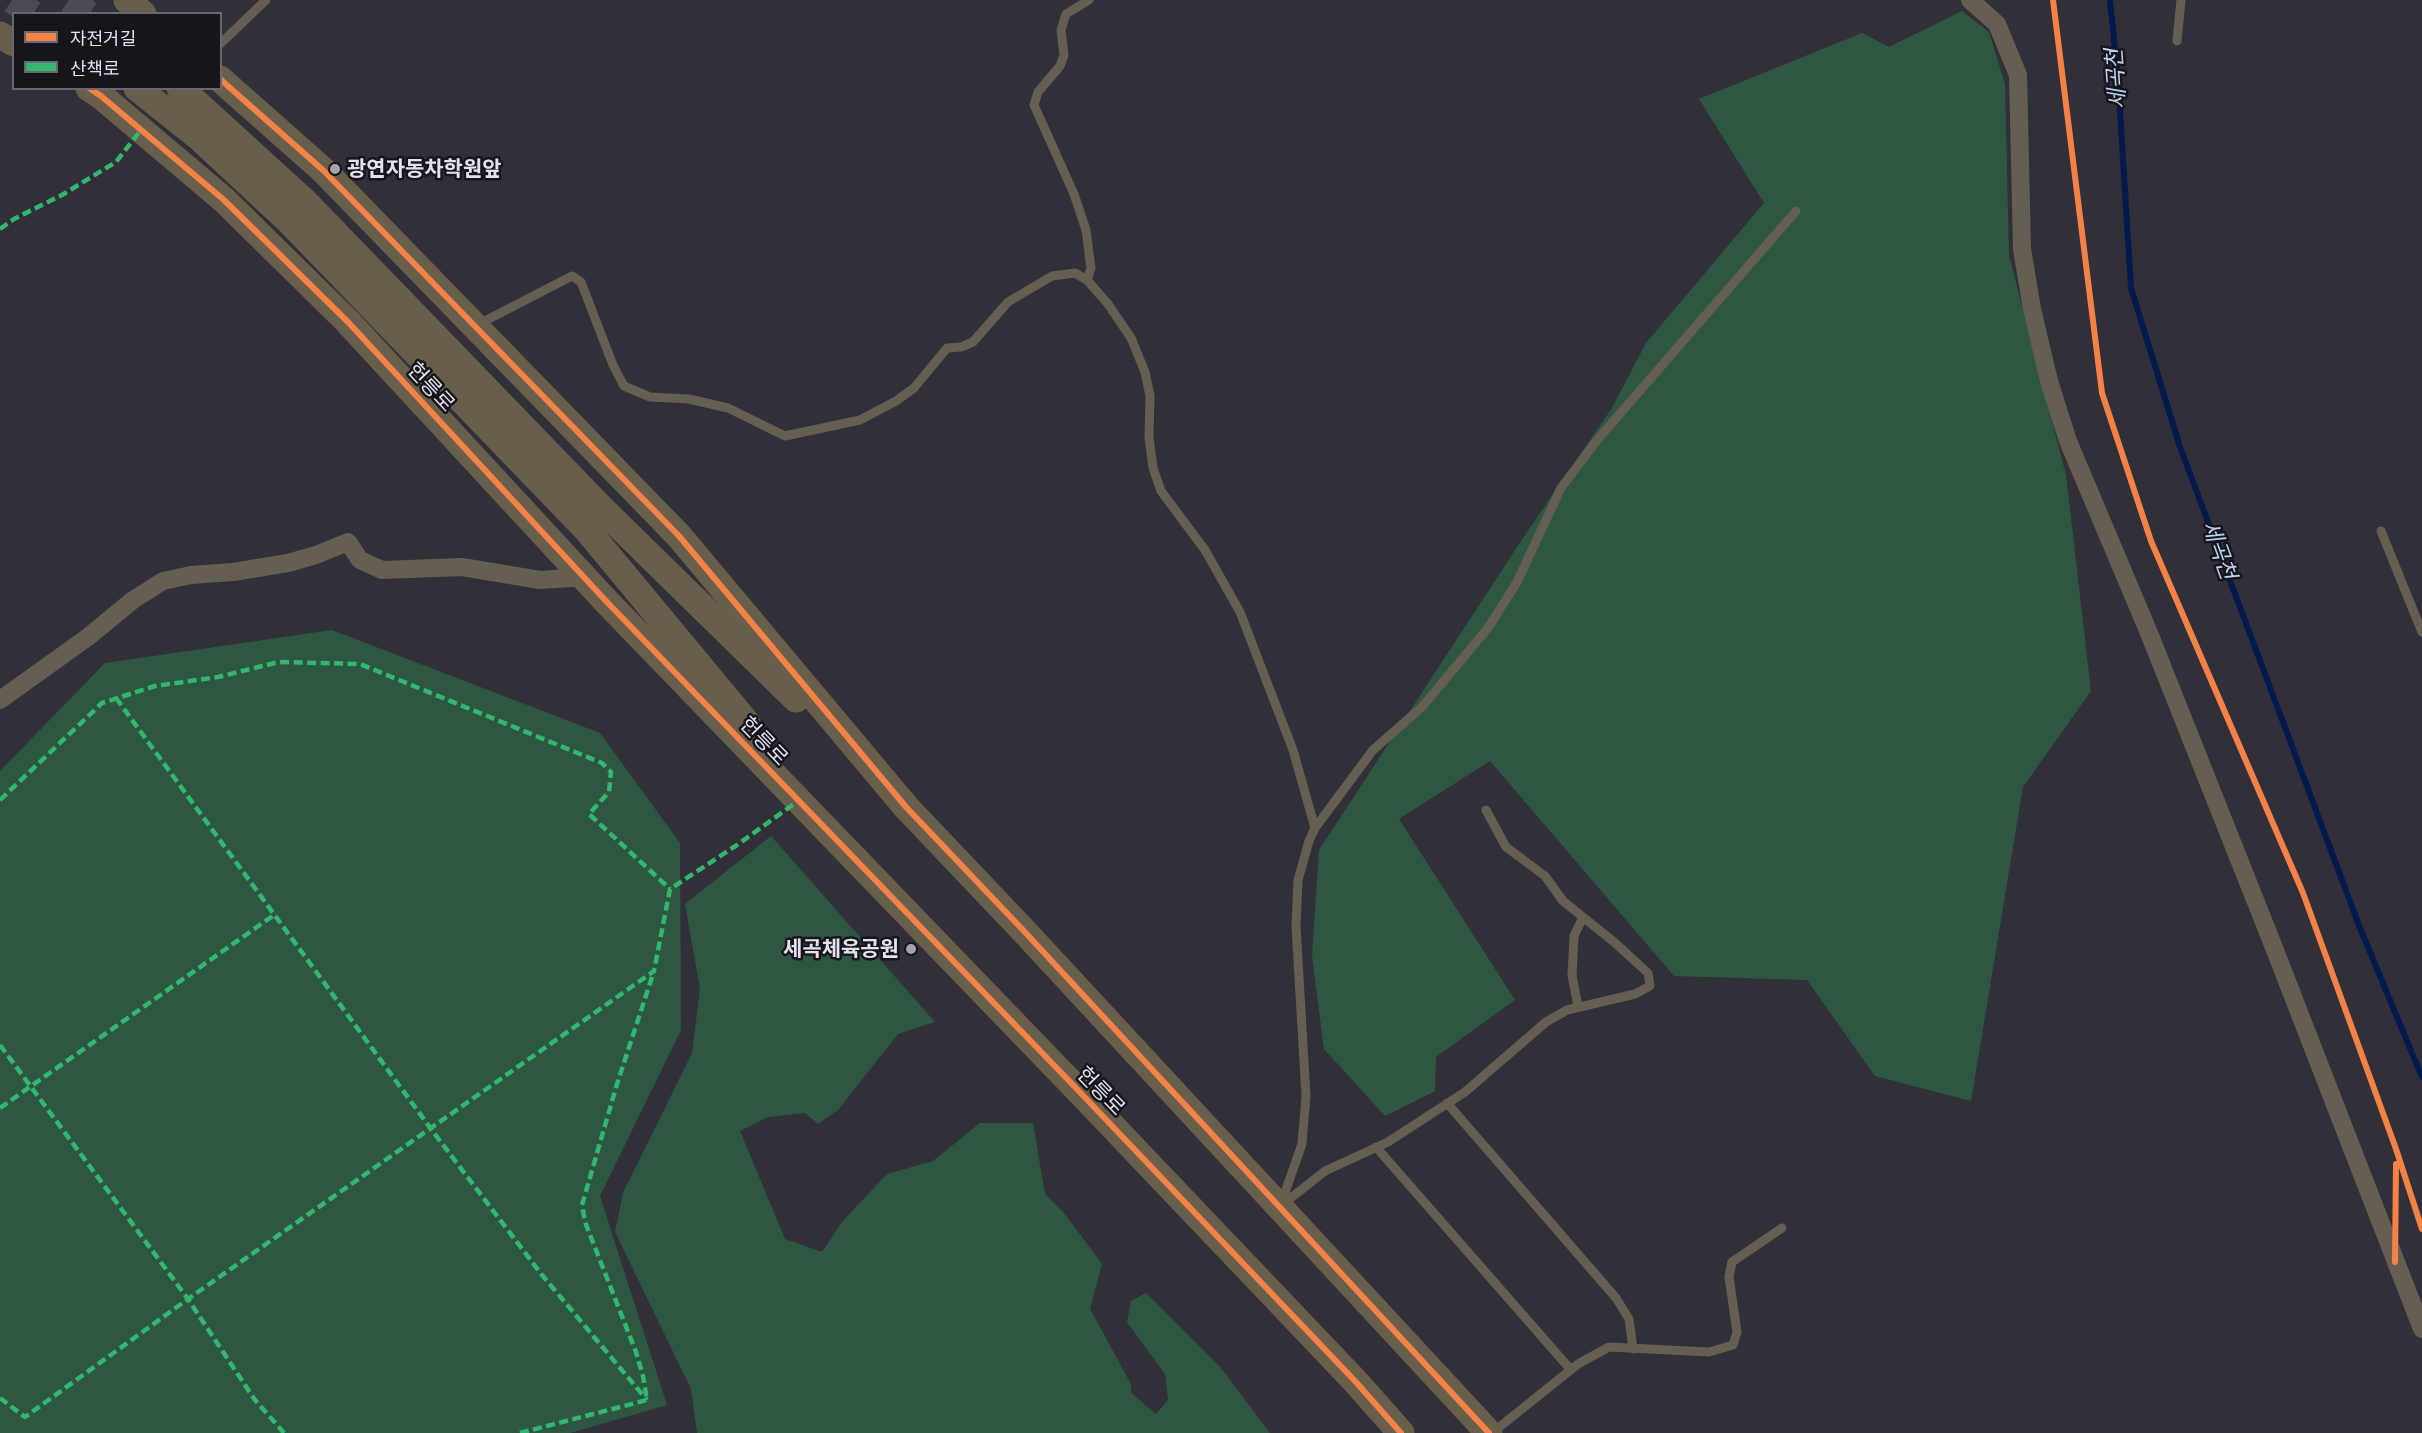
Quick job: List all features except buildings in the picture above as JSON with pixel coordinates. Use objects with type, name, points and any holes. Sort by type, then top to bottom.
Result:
[{"type":"main road","points":[[127,0],[141,12]]},
{"type":"main road","points":[[222,82],[324,171],[473,327],[679,536],[906,807]]},
{"type":"main road","name":"헌릉로","points":[[92,90],[224,200],[324,297],[585,577],[1322,1346],[1401,1433]]},
{"type":"main road","points":[[140,90],[201,139],[288,220],[587,531],[872,874]]},
{"type":"main road","points":[[182,90],[304,201],[600,507],[906,807],[1022,928],[1490,1433]]},
{"type":"street","points":[[1970,0],[1997,24],[2018,75],[2022,249],[2044,361],[2068,441],[2154,644],[2422,1329]]},
{"type":"street","points":[[0,700],[88,637],[133,600],[162,581],[191,575],[233,572],[288,563],[348,542],[360,561],[382,570],[462,567],[540,580],[585,577]]},
{"type":"lane","points":[[222,42],[266,0]]},
{"type":"lane","points":[[1087,280],[1090,268],[1086,230],[1074,194],[1034,105],[1038,92],[1060,66],[1064,55],[1061,30],[1066,14],[1089,0]]},
{"type":"lane","points":[[2177,41],[2181,0]]},
{"type":"lane","points":[[1280,1206],[1302,1144],[1306,1096],[1296,926],[1298,880],[1315,828],[1373,750],[1422,706],[1488,628],[1517,582],[1562,488],[1598,439],[1796,211]]},
{"type":"lane","points":[[473,327],[572,276],[581,282],[613,365],[624,386],[650,397],[690,399],[729,408],[785,435],[860,420],[896,401],[914,388],[947,348],[961,347],[973,342],[1008,302],[1052,276],[1076,273],[1087,280],[1108,304],[1131,338],[1145,372],[1150,396],[1149,436],[1153,468],[1161,491],[1205,550],[1240,612],[1293,750],[1315,828]]},
{"type":"lane","points":[[2381,531],[2422,632]]},
{"type":"lane","points":[[1280,1206],[1325,1172],[1388,1142],[1465,1092],[1546,1022],[1567,1010],[1635,994],[1650,986],[1648,973],[1563,901],[1545,876],[1506,848],[1486,810]]},
{"type":"lane","points":[[1578,1007],[1572,975],[1574,936],[1583,917]]},
{"type":"lane","points":[[1447,1103],[1616,1298],[1629,1319],[1633,1349]]},
{"type":"lane","points":[[1376,1147],[1571,1370]]},
{"type":"lane","points":[[1490,1433],[1571,1370],[1609,1347],[1709,1352],[1733,1345],[1737,1332],[1729,1277],[1732,1262],[1782,1228]]},
{"type":"green space","points":[[1962,11],[1989,32],[2005,84],[2009,256],[2066,475],[2091,691],[2023,787],[1971,1101],[1875,1076],[1807,980],[1674,976],[1490,761],[1399,819],[1515,1000],[1436,1057],[1435,1091],[1385,1116],[1324,1049],[1312,956],[1319,850],[1525,535],[1612,408],[1646,343],[1764,203],[1699,99],[1862,33],[1889,47]]},
{"type":"green space","points":[[332,630],[600,733],[680,843],[681,1030],[600,1196],[667,1405],[570,1433],[0,1433],[0,771],[105,663]]},
{"type":"green space","points":[[771,836],[935,1022],[898,1034],[838,1110],[818,1124],[805,1113],[768,1117],[740,1131],[785,1239],[822,1252],[842,1222],[887,1174],[933,1161],[980,1123],[1033,1123],[1045,1194],[1064,1213],[1102,1264],[1090,1309],[1131,1384],[1131,1393],[1156,1414],[1168,1400],[1165,1374],[1127,1322],[1131,1301],[1146,1293],[1221,1368],[1270,1433],[697,1433],[691,1389],[615,1232],[623,1193],[692,1053],[700,989],[685,904]]},
{"type":"waterway","name":"세곡천","points":[[2110,0],[2118,79],[2131,288],[2180,447],[2360,928],[2422,1077]]},
{"type":"tunnel","points":[[12,0],[30,12]]},
{"type":"tunnel","points":[[69,0],[86,12]]},
{"type":"marked path","points":[[0,229],[116,162],[141,130]]},
{"type":"marked path","points":[[0,800],[102,703],[155,686],[218,677],[279,662],[360,664],[602,763],[611,772],[609,792],[589,814],[670,889]]},
{"type":"marked path","points":[[116,698],[431,1129],[542,1275],[647,1400]]},
{"type":"marked path","points":[[0,1398],[25,1417],[188,1299],[654,971],[670,889],[798,801]]},
{"type":"marked path","points":[[0,1108],[274,915]]},
{"type":"marked path","points":[[520,1433],[647,1400],[636,1352],[585,1222],[582,1205],[617,1084],[654,971]]},
{"type":"marked path","points":[[0,1045],[188,1299],[255,1400],[284,1433]]},
{"type":"cycle path","points":[[2053,0],[2102,393],[2151,541],[2303,893],[2396,1149],[2422,1229]]},
{"type":"cycle path","points":[[222,81],[324,171],[679,536],[906,807],[1489,1433]]},
{"type":"cycle path","points":[[92,90],[224,200],[348,322],[605,600],[1075,1087],[1355,1381],[1401,1433]]},
{"type":"cycle path","points":[[2395,1262],[2396,1164]]},
{"type":"place","name":"광연자동차학원앞","points":[[335,169]]},
{"type":"place","name":"세곡체육공원","points":[[911,949]]}]
